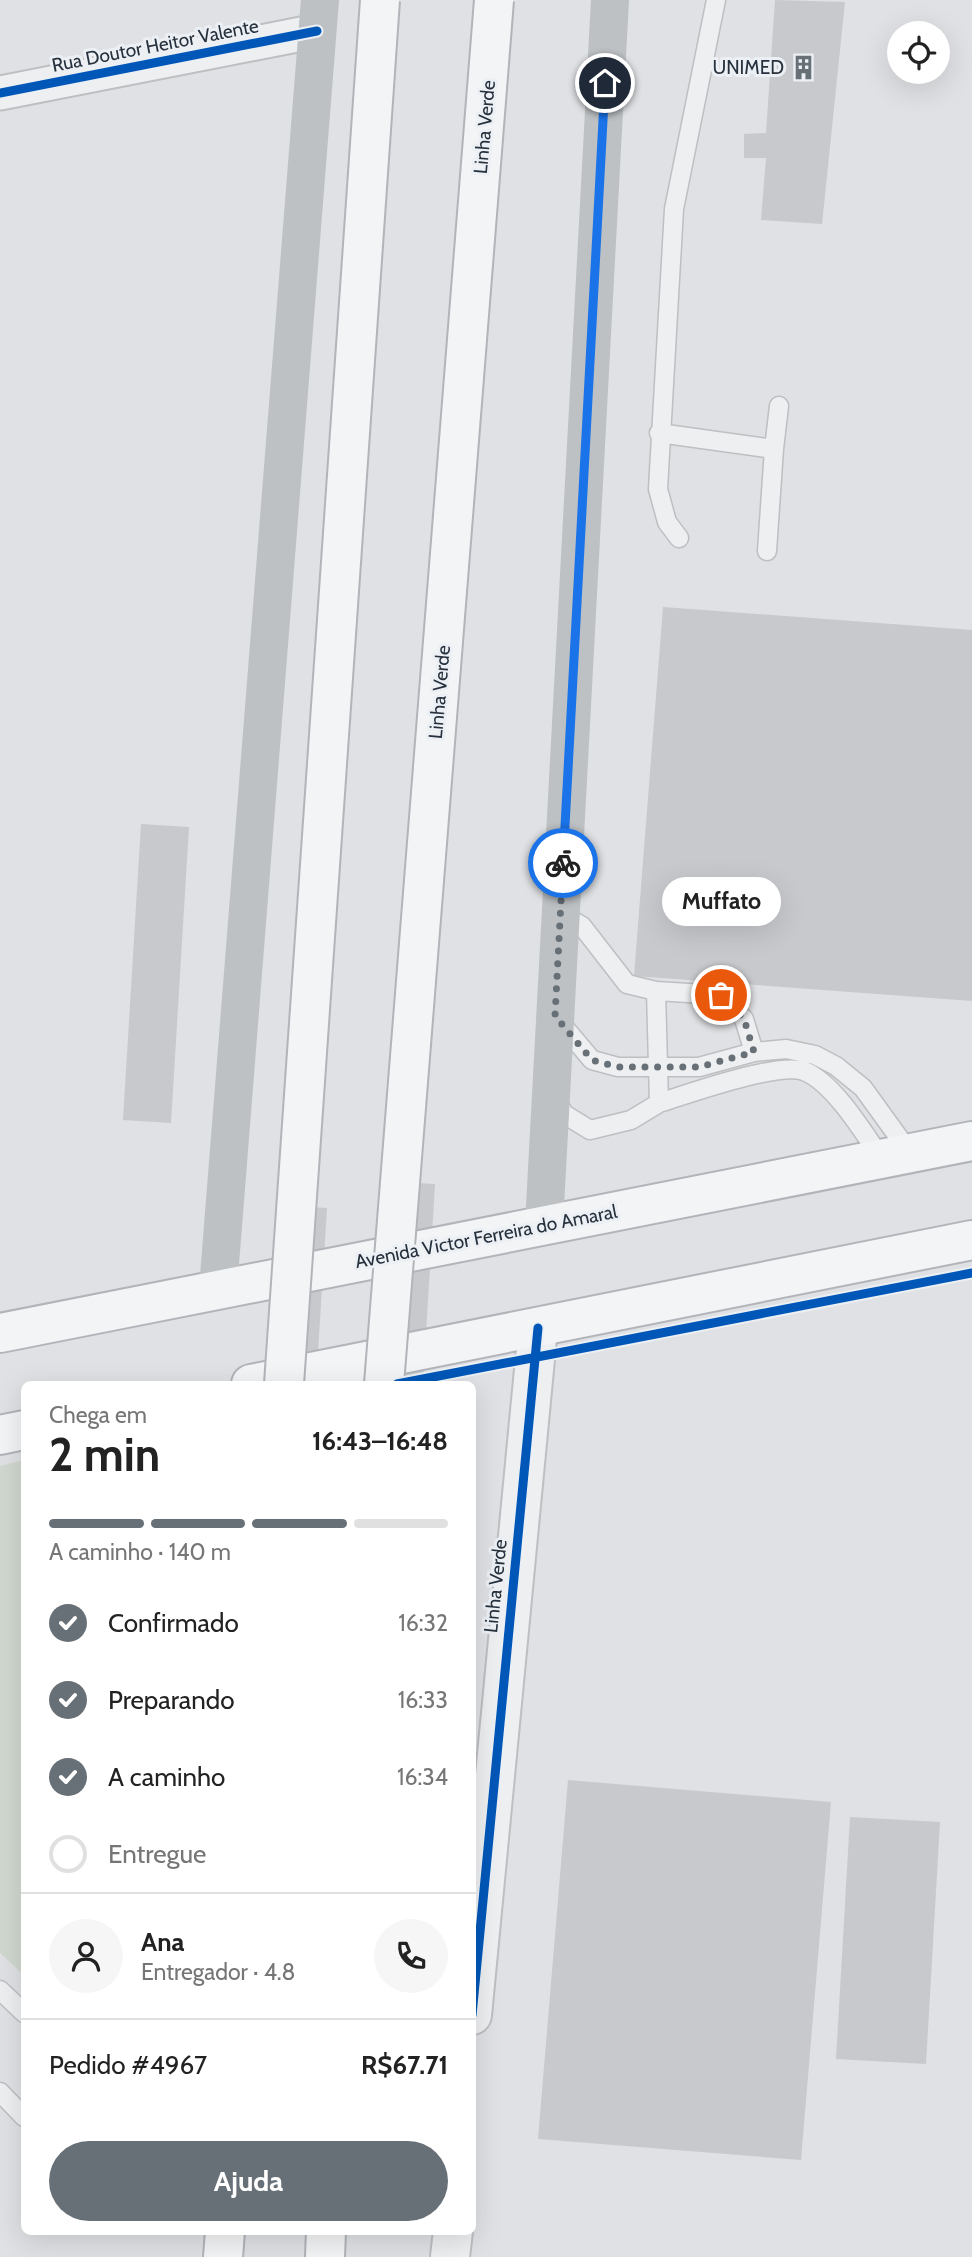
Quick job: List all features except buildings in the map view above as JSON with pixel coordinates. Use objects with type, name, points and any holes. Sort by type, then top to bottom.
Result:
[{"type":"highway","points":[[284,1381],[380,0]]},
{"type":"highway","name":"Linha Verde","points":[[384,1381],[494,0]]},
{"type":"highway","name":"Avenida Victor Ferreira do Amaral","points":[[0,1333],[972,1141]]},
{"type":"highway","points":[[266,1381],[972,1240]]},
{"type":"highway","points":[[0,1435],[21,1431]]},
{"type":"highway","points":[[223,2257],[225,2235]]},
{"type":"highway","points":[[325,2257],[326,2235]]},
{"type":"main road","points":[[544,1225],[610,0]]},
{"type":"main road","points":[[218,1289],[319,16]]},
{"type":"street","name":"Rua Doutor Heitor Valente","points":[[0,93],[319,16]]},
{"type":"street","name":"Linha Verde","points":[[476,1973],[538,1328]]},
{"type":"street","points":[[450,2257],[453,2235]]},
{"type":"lane","points":[[679,538],[667,522],[658,489],[659,433],[674,209],[716,0]]},
{"type":"lane","points":[[767,551],[779,406]]},
{"type":"lane","points":[[659,433],[774,449]]},
{"type":"lane","points":[[560,913],[582,926],[627,984],[656,991],[721,995],[744,1019],[754,1052]]},
{"type":"lane","points":[[656,991],[659,1103]]},
{"type":"lane","points":[[555,1016],[592,1060],[618,1067],[699,1067],[754,1052],[786,1049],[815,1055],[836,1066],[863,1088],[896,1156]]},
{"type":"lane","points":[[551,1091],[564,1114],[590,1130],[631,1120],[659,1103],[758,1073],[803,1071],[841,1100],[896,1156]]},
{"type":"lane","points":[[0,1990],[21,2010]]},
{"type":"lane","points":[[0,2092],[21,2114]]},
{"type":"shaded area","points":[[21,1461],[21,1972],[0,1953],[0,1466]]},
{"type":"cycle path","points":[[0,93],[317,31]]},
{"type":"cycle path","points":[[413,1381],[972,1273]]},
{"type":"cycle path","points":[[476,1973],[538,1328]]},
{"type":"way so far","points":[[563,863],[555,1016],[592,1060],[618,1067],[699,1067],[754,1052],[744,1019],[721,995]]},
{"type":"place","name":"UNIMED","points":[[804,67]]},
{"type":"place","name":"Muffato","points":[[721,995]]},
{"type":"route","points":[[563,863],[605,83]]}]
